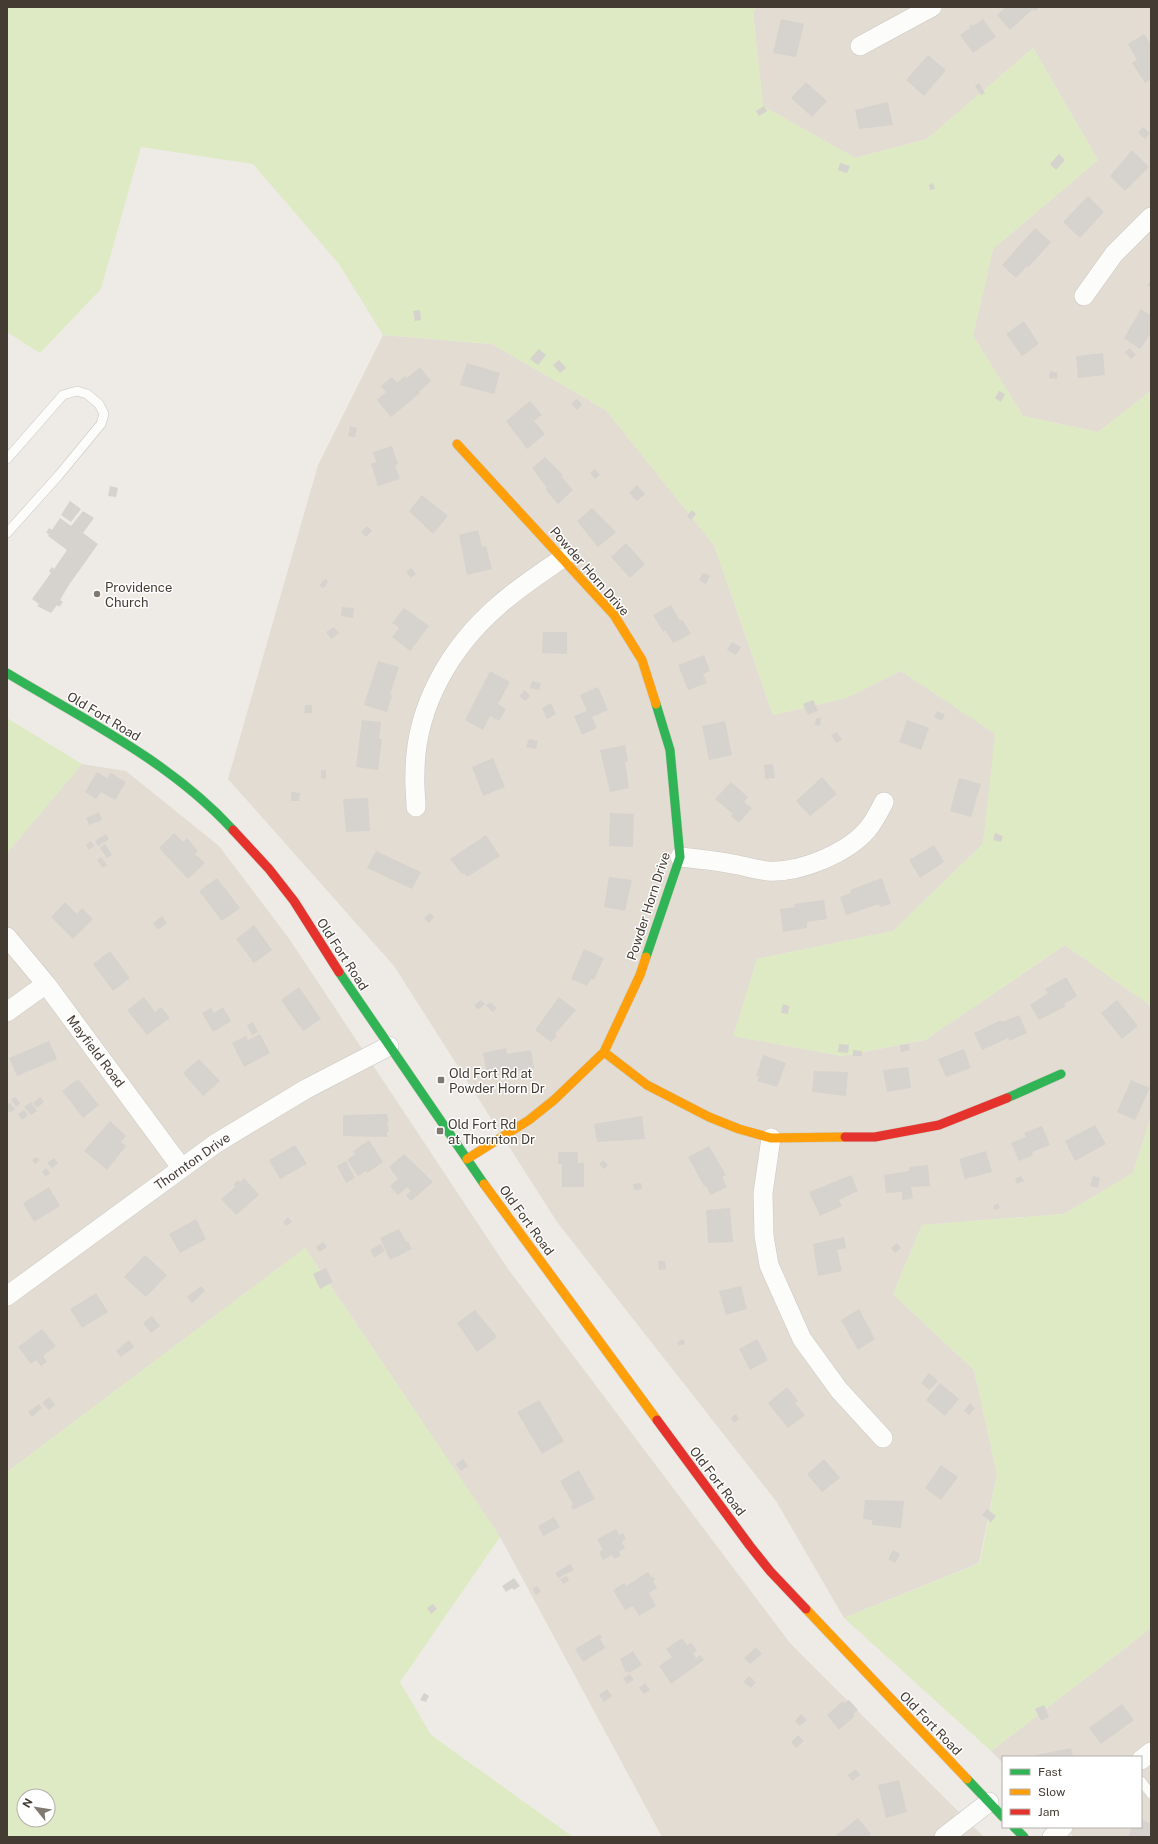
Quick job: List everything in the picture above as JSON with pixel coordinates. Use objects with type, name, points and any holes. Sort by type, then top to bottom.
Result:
[{"type":"main road","name":"Powder Horn Drive","points":[[457,444],[614,615],[642,660],[670,750],[680,857],[640,975],[604,1052],[554,1100],[529,1120],[467,1159]]},
{"type":"main road","name":"Old Fort Road","points":[[7,673],[135,750],[181,781],[217,812],[245,842],[294,901],[351,991],[508,1217],[660,1425],[770,1571],[1002,1816]]},
{"type":"main road","points":[[604,1052],[647,1085],[709,1117],[739,1129],[771,1138],[875,1137],[939,1125],[981,1109],[1061,1074]]},
{"type":"main road","points":[[1015,1828],[1024,1837]]},
{"type":"street","points":[[860,46],[932,7]]},
{"type":"street","points":[[1084,296],[1114,254],[1151,217]]},
{"type":"street","points":[[416,807],[414,773],[418,742],[430,699],[444,670],[464,642],[498,605],[563,558]]},
{"type":"street","points":[[680,857],[738,865],[767,871],[781,871],[812,863],[833,856],[866,832],[876,818],[884,802]]},
{"type":"street","name":"Mayfield Road","points":[[7,937],[46,984],[182,1166]]},
{"type":"street","points":[[7,1012],[46,984]]},
{"type":"street","name":"Thornton Drive","points":[[7,1296],[182,1166],[266,1112],[389,1046]]},
{"type":"street","points":[[771,1138],[764,1193],[764,1236],[768,1265],[802,1339],[839,1390],[883,1438]]},
{"type":"street","points":[[1142,1759],[1151,1752]]},
{"type":"street","points":[[944,1837],[989,1802]]},
{"type":"street","points":[[1052,1837],[1062,1828]]},
{"type":"lane","points":[[7,459],[63,395],[77,391],[82,392],[87,394],[99,404],[104,414],[101,424],[59,475],[7,533]]},
{"type":"lane","points":[[1142,1782],[1151,1794]]},
{"type":"shaded area","points":[[757,7],[1151,7],[1151,391],[1098,432],[1023,416],[973,336],[993,249],[1098,160],[1033,48],[927,139],[855,158],[763,106],[753,12]]},
{"type":"shaded area","points":[[383,335],[492,344],[606,410],[714,545],[773,715],[846,698],[901,671],[996,734],[983,844],[893,931],[757,959],[734,1036],[842,1056],[925,1040],[1065,945],[1151,1006],[1151,1117],[1133,1173],[1064,1214],[922,1225],[893,1294],[974,1370],[997,1474],[979,1563],[844,1618],[776,1501],[557,1222],[394,966],[228,779],[318,465]]},
{"type":"shaded area","points":[[82,764],[126,771],[219,846],[288,937],[508,1269],[790,1643],[984,1837],[662,1837],[500,1537],[305,1248],[7,1472],[7,853]]},
{"type":"shaded area","points":[[1151,1628],[1151,1837],[1074,1837],[1065,1828],[1142,1828],[1142,1756],[1002,1756],[1002,1762],[991,1751]]},
{"type":"green space","points":[[7,7],[757,7],[753,12],[763,106],[855,158],[927,139],[1033,48],[1098,160],[993,249],[973,336],[1023,416],[1098,432],[1151,391],[1151,1006],[1065,945],[925,1040],[842,1056],[733,1036],[757,959],[893,931],[983,844],[995,734],[901,671],[846,698],[773,715],[714,545],[606,410],[492,344],[383,335],[339,264],[253,164],[141,147],[101,289],[40,353],[7,332]]},
{"type":"green space","points":[[7,718],[82,764],[7,853]]},
{"type":"green space","points":[[1151,1117],[1151,1628],[991,1751],[844,1618],[980,1563],[997,1474],[974,1370],[893,1294],[922,1225],[1064,1214],[1133,1173]]},
{"type":"green space","points":[[305,1248],[500,1537],[400,1682],[431,1735],[573,1837],[7,1837],[7,1472]]},
{"type":"building","points":[[1006,7],[1040,7],[1035,11],[1033,9],[1010,30],[997,15]]},
{"type":"building","points":[[781,19],[804,24],[796,57],[773,53]]},
{"type":"building","points":[[983,19],[996,37],[973,53],[960,35],[970,28],[969,27],[972,24],[973,26]]},
{"type":"building","points":[[1144,34],[1151,45],[1151,79],[1145,83],[1132,63],[1137,60],[1128,44]]},
{"type":"building","points":[[928,55],[946,70],[924,96],[906,80]]},
{"type":"building","points":[[806,82],[827,101],[812,117],[791,98]]},
{"type":"building","points":[[979,83],[985,93],[981,95],[975,86]]},
{"type":"building","points":[[888,102],[893,125],[859,129],[855,110]]},
{"type":"building","points":[[764,106],[767,111],[759,116],[756,111]]},
{"type":"building","points":[[1143,127],[1150,133],[1145,139],[1138,133]]},
{"type":"building","points":[[1132,150],[1149,167],[1125,191],[1110,176]]},
{"type":"building","points":[[1059,154],[1065,160],[1056,170],[1050,164]]},
{"type":"building","points":[[840,163],[850,166],[847,173],[838,170]]},
{"type":"building","points":[[933,183],[935,189],[930,190],[929,185]]},
{"type":"building","points":[[1088,196],[1104,212],[1080,238],[1063,222]]},
{"type":"building","points":[[1035,228],[1051,242],[1028,268],[1027,266],[1016,278],[1002,265]]},
{"type":"building","points":[[1151,281],[1151,288],[1147,285]]},
{"type":"building","points":[[1141,309],[1151,316],[1151,336],[1149,336],[1140,349],[1124,338]]},
{"type":"building","points":[[420,310],[421,320],[415,321],[413,311]]},
{"type":"building","points":[[1024,321],[1039,344],[1022,356],[1006,334]]},
{"type":"building","points":[[1130,348],[1136,355],[1131,359],[1125,352]]},
{"type":"building","points":[[539,349],[546,355],[538,365],[530,359]]},
{"type":"building","points":[[1103,353],[1105,375],[1078,378],[1076,356]]},
{"type":"building","points":[[559,360],[566,368],[560,373],[553,365]]},
{"type":"building","points":[[467,363],[500,373],[494,394],[460,385]]},
{"type":"building","points":[[420,367],[431,381],[419,392],[420,393],[391,417],[377,400],[386,392],[381,386],[392,377],[397,383],[405,376],[407,378]]},
{"type":"building","points":[[1050,371],[1058,373],[1057,379],[1049,378]]},
{"type":"building","points":[[999,391],[1005,394],[1001,402],[995,398]]},
{"type":"building","points":[[577,399],[582,405],[577,410],[571,404]]},
{"type":"building","points":[[530,401],[542,415],[534,421],[545,434],[527,449],[506,421]]},
{"type":"building","points":[[350,426],[357,428],[355,437],[348,436]]},
{"type":"building","points":[[392,446],[398,464],[395,465],[400,479],[378,486],[371,464],[376,462],[373,452]]},
{"type":"building","points":[[545,457],[563,475],[561,476],[573,490],[558,504],[545,489],[547,488],[532,468]]},
{"type":"building","points":[[595,469],[600,475],[595,479],[590,473]]},
{"type":"building","points":[[637,485],[645,494],[637,501],[629,493]]},
{"type":"building","points":[[110,486],[118,488],[116,497],[108,496]]},
{"type":"building","points":[[422,495],[448,516],[433,534],[409,511]]},
{"type":"building","points":[[70,501],[81,509],[71,522],[61,515]]},
{"type":"building","points":[[592,508],[616,532],[598,547],[577,521]]},
{"type":"building","points":[[692,510],[696,514],[691,520],[687,516]]},
{"type":"building","points":[[83,511],[94,518],[83,533],[98,544],[69,585],[60,600],[63,602],[59,607],[57,605],[51,613],[37,606],[39,604],[32,599],[51,573],[49,571],[52,567],[54,569],[67,550],[46,533],[49,528],[52,530],[60,518],[71,526]]},
{"type":"building","points":[[367,526],[372,531],[366,537],[361,532]]},
{"type":"building","points":[[478,530],[482,547],[486,546],[492,569],[467,575],[459,535]]},
{"type":"building","points":[[626,543],[645,564],[630,578],[611,557]]},
{"type":"building","points":[[411,568],[416,574],[411,578],[406,572]]},
{"type":"building","points":[[703,573],[710,576],[706,584],[699,580]]},
{"type":"building","points":[[326,579],[328,582],[325,587],[322,588],[320,585],[323,580]]},
{"type":"building","points":[[671,605],[680,621],[682,619],[691,634],[673,643],[665,630],[663,632],[653,615]]},
{"type":"building","points":[[342,607],[354,608],[353,618],[341,616]]},
{"type":"building","points":[[404,608],[429,626],[410,651],[392,637],[399,628],[392,623]]},
{"type":"building","points":[[334,627],[339,633],[331,639],[326,632]]},
{"type":"building","points":[[543,632],[567,632],[567,654],[542,653]]},
{"type":"building","points":[[732,642],[741,647],[736,655],[727,650]]},
{"type":"building","points":[[704,655],[710,671],[703,674],[707,683],[688,690],[678,665]]},
{"type":"building","points":[[378,661],[399,667],[390,695],[392,695],[387,712],[364,705]]},
{"type":"building","points":[[490,671],[510,682],[498,704],[506,709],[499,721],[490,716],[483,730],[465,720]]},
{"type":"building","points":[[532,681],[541,683],[539,690],[530,688]]},
{"type":"building","points":[[598,687],[608,710],[592,717],[597,728],[582,735],[574,716],[587,711],[580,695]]},
{"type":"building","points":[[525,690],[530,696],[525,701],[519,696]]},
{"type":"building","points":[[813,700],[818,711],[808,715],[803,704]]},
{"type":"building","points":[[551,703],[556,714],[547,719],[542,708]]},
{"type":"building","points":[[305,705],[312,705],[312,713],[304,713]]},
{"type":"building","points":[[937,711],[945,715],[942,721],[934,717]]},
{"type":"building","points":[[816,718],[821,718],[820,726],[815,725]]},
{"type":"building","points":[[362,720],[381,722],[379,739],[382,739],[378,770],[356,767]]},
{"type":"building","points":[[907,720],[929,728],[921,750],[899,742]]},
{"type":"building","points":[[725,721],[732,755],[709,760],[702,726]]},
{"type":"building","points":[[837,732],[842,740],[836,743],[831,735]]},
{"type":"building","points":[[529,739],[538,741],[536,749],[526,747]]},
{"type":"building","points":[[625,745],[628,762],[625,762],[629,788],[610,792],[600,750]]},
{"type":"building","points":[[493,758],[505,787],[483,796],[472,767]]},
{"type":"building","points":[[773,764],[775,778],[765,779],[764,765]]},
{"type":"building","points":[[321,770],[326,770],[326,779],[321,778]]},
{"type":"building","points":[[97,772],[107,778],[111,773],[126,782],[115,800],[101,792],[96,799],[85,792]]},
{"type":"building","points":[[822,777],[837,794],[810,816],[796,801]]},
{"type":"building","points":[[959,778],[981,784],[971,817],[950,811]]},
{"type":"building","points":[[731,782],[748,797],[744,802],[752,808],[739,823],[731,816],[733,814],[715,799]]},
{"type":"building","points":[[291,792],[300,793],[299,801],[291,801]]},
{"type":"building","points":[[368,798],[370,831],[346,832],[343,799]]},
{"type":"building","points":[[99,812],[102,820],[89,825],[86,818]]},
{"type":"building","points":[[610,813],[634,814],[633,847],[609,846]]},
{"type":"building","points":[[174,833],[183,842],[187,838],[198,851],[195,854],[205,863],[188,879],[159,848]]},
{"type":"building","points":[[995,833],[1003,836],[1001,842],[993,840]]},
{"type":"building","points":[[106,834],[109,839],[98,846],[95,841]]},
{"type":"building","points":[[486,835],[500,856],[467,877],[464,873],[462,874],[450,859]]},
{"type":"building","points":[[91,841],[94,846],[89,850],[86,845]]},
{"type":"building","points":[[105,844],[112,855],[107,858],[100,848]]},
{"type":"building","points":[[934,845],[944,862],[920,878],[909,860]]},
{"type":"building","points":[[376,851],[421,872],[412,889],[367,868]]},
{"type":"building","points":[[101,857],[107,865],[103,868],[97,860]]},
{"type":"building","points":[[609,877],[632,880],[625,911],[604,907]]},
{"type":"building","points":[[217,878],[240,908],[222,921],[199,891]]},
{"type":"building","points":[[882,878],[891,904],[880,907],[879,904],[846,915],[840,897],[851,893],[850,890]]},
{"type":"building","points":[[824,900],[827,919],[807,922],[807,928],[783,932],[780,909],[795,907],[794,904]]},
{"type":"building","points":[[65,902],[77,914],[82,908],[93,919],[73,939],[51,917]]},
{"type":"building","points":[[430,913],[434,917],[429,923],[424,918]]},
{"type":"building","points":[[162,916],[167,923],[158,930],[153,923]]},
{"type":"building","points":[[254,925],[272,950],[254,963],[236,939]]},
{"type":"building","points":[[584,949],[604,958],[594,980],[591,979],[587,986],[571,979]]},
{"type":"building","points":[[110,951],[130,978],[113,991],[93,964]]},
{"type":"building","points":[[1066,977],[1077,996],[1064,1004],[1066,1006],[1039,1020],[1030,1005],[1048,993],[1045,989]]},
{"type":"building","points":[[299,987],[321,1019],[303,1031],[281,1000]]},
{"type":"building","points":[[144,997],[155,1012],[161,1007],[170,1018],[147,1035],[127,1010]]},
{"type":"building","points":[[559,997],[576,1010],[555,1034],[557,1036],[551,1042],[535,1030]]},
{"type":"building","points":[[481,1000],[485,1004],[478,1010],[474,1005]]},
{"type":"building","points":[[1117,1000],[1138,1026],[1122,1039],[1101,1013]]},
{"type":"building","points":[[490,1002],[497,1008],[493,1012],[486,1006]]},
{"type":"building","points":[[783,1004],[789,1006],[788,1014],[781,1013]]},
{"type":"building","points":[[223,1007],[231,1021],[213,1032],[202,1013],[211,1008],[214,1013]]},
{"type":"building","points":[[1019,1015],[1027,1033],[1009,1041],[1008,1038],[982,1050],[974,1033],[1001,1020],[1002,1022]]},
{"type":"building","points":[[253,1022],[258,1032],[252,1035],[247,1025]]},
{"type":"building","points":[[260,1034],[270,1053],[244,1067],[232,1043],[246,1036],[248,1040]]},
{"type":"building","points":[[49,1041],[57,1059],[17,1076],[9,1058]]},
{"type":"building","points":[[839,1044],[849,1045],[848,1053],[838,1052]]},
{"type":"building","points":[[909,1044],[910,1050],[901,1052],[900,1045]]},
{"type":"building","points":[[506,1048],[507,1054],[531,1050],[534,1068],[502,1075],[502,1072],[487,1074],[483,1053]]},
{"type":"building","points":[[964,1049],[971,1068],[946,1077],[938,1059]]},
{"type":"building","points":[[853,1050],[862,1051],[862,1056],[853,1056]]},
{"type":"building","points":[[763,1055],[786,1063],[777,1087],[757,1081],[759,1077],[756,1076]]},
{"type":"building","points":[[199,1059],[220,1081],[203,1096],[183,1073]]},
{"type":"building","points":[[908,1067],[911,1088],[887,1092],[883,1070]]},
{"type":"building","points":[[814,1071],[848,1072],[846,1096],[812,1092]]},
{"type":"building","points":[[78,1079],[99,1105],[83,1118],[62,1091]]},
{"type":"building","points":[[1131,1080],[1150,1088],[1135,1120],[1117,1112]]},
{"type":"building","points":[[16,1097],[20,1104],[16,1107],[11,1099]]},
{"type":"building","points":[[40,1097],[44,1102],[37,1108],[33,1103]]},
{"type":"building","points":[[31,1102],[37,1111],[31,1115],[24,1107]]},
{"type":"building","points":[[10,1103],[15,1109],[10,1113],[7,1109],[7,1105]]},
{"type":"building","points":[[24,1110],[28,1115],[22,1120],[18,1114]]},
{"type":"building","points":[[387,1114],[389,1132],[387,1132],[387,1137],[343,1136],[343,1115]]},
{"type":"building","points":[[642,1116],[645,1139],[597,1142],[594,1124]]},
{"type":"building","points":[[110,1121],[126,1136],[121,1142],[126,1146],[107,1170],[84,1151]]},
{"type":"building","points":[[1095,1125],[1106,1144],[1075,1161],[1065,1141]]},
{"type":"building","points":[[1042,1126],[1050,1145],[1032,1152],[1033,1155],[1019,1161],[1011,1143],[1026,1137],[1024,1133]]},
{"type":"building","points":[[369,1140],[383,1162],[367,1173],[366,1171],[358,1176],[347,1160],[355,1154],[353,1151]]},
{"type":"building","points":[[295,1145],[307,1164],[280,1179],[269,1160]]},
{"type":"building","points":[[709,1146],[726,1175],[722,1177],[727,1187],[711,1195],[706,1186],[704,1186],[688,1157]]},
{"type":"building","points":[[986,1151],[992,1172],[965,1179],[959,1159]]},
{"type":"building","points":[[558,1152],[578,1152],[578,1163],[584,1163],[584,1187],[562,1187],[562,1164],[558,1164]]},
{"type":"building","points":[[404,1154],[433,1182],[411,1201],[406,1195],[411,1191],[407,1187],[398,1195],[390,1186],[398,1179],[389,1167]]},
{"type":"building","points":[[36,1157],[40,1160],[35,1164],[32,1160]]},
{"type":"building","points":[[54,1158],[58,1163],[52,1168],[47,1163]]},
{"type":"building","points":[[603,1160],[608,1165],[604,1169],[599,1164]]},
{"type":"building","points":[[346,1161],[355,1178],[346,1183],[337,1166]]},
{"type":"building","points":[[928,1165],[930,1186],[911,1187],[913,1199],[902,1200],[902,1192],[886,1193],[884,1175],[909,1171],[909,1167]]},
{"type":"building","points":[[46,1168],[50,1173],[46,1177],[42,1172]]},
{"type":"building","points":[[851,1175],[858,1191],[839,1200],[842,1206],[820,1216],[809,1192]]},
{"type":"building","points":[[1021,1176],[1024,1181],[1017,1184],[1015,1179]]},
{"type":"building","points":[[1093,1176],[1100,1178],[1098,1188],[1090,1186]]},
{"type":"building","points":[[244,1178],[259,1195],[236,1215],[221,1199],[235,1187],[233,1185],[238,1180],[240,1182]]},
{"type":"building","points":[[641,1183],[642,1189],[634,1190],[633,1184]]},
{"type":"building","points":[[49,1187],[60,1206],[34,1222],[23,1203]]},
{"type":"building","points":[[998,1203],[1000,1208],[995,1210],[993,1206]]},
{"type":"building","points":[[730,1208],[733,1242],[708,1243],[706,1210]]},
{"type":"building","points":[[288,1217],[292,1222],[286,1226],[283,1222]]},
{"type":"building","points":[[196,1219],[206,1239],[180,1253],[169,1234]]},
{"type":"building","points":[[399,1229],[406,1242],[408,1241],[412,1249],[390,1260],[380,1238]]},
{"type":"building","points":[[844,1237],[846,1248],[837,1250],[842,1271],[818,1276],[813,1244]]},
{"type":"building","points":[[323,1242],[327,1247],[319,1252],[316,1247]]},
{"type":"building","points":[[897,1243],[901,1248],[895,1253],[891,1248]]},
{"type":"building","points":[[381,1244],[385,1251],[374,1258],[370,1250]]},
{"type":"building","points":[[145,1255],[167,1275],[146,1297],[124,1277]]},
{"type":"building","points":[[658,1261],[665,1261],[666,1269],[659,1270]]},
{"type":"building","points":[[326,1268],[333,1282],[320,1289],[313,1274]]},
{"type":"building","points":[[201,1286],[205,1291],[192,1303],[187,1297]]},
{"type":"building","points":[[741,1286],[747,1309],[726,1315],[719,1291]]},
{"type":"building","points":[[96,1293],[108,1312],[82,1328],[70,1309]]},
{"type":"building","points":[[859,1309],[875,1339],[858,1350],[841,1320]]},
{"type":"building","points":[[475,1310],[497,1337],[477,1352],[457,1323]]},
{"type":"building","points":[[152,1316],[160,1326],[151,1333],[143,1323]]},
{"type":"building","points":[[42,1329],[56,1346],[43,1356],[47,1362],[41,1366],[36,1360],[31,1364],[18,1347]]},
{"type":"building","points":[[683,1339],[685,1344],[679,1346],[677,1342]]},
{"type":"building","points":[[757,1339],[768,1360],[750,1370],[739,1349]]},
{"type":"building","points":[[129,1340],[134,1347],[121,1357],[116,1351]]},
{"type":"building","points":[[929,1373],[938,1381],[929,1390],[921,1383]]},
{"type":"building","points":[[940,1383],[959,1399],[945,1416],[926,1400]]},
{"type":"building","points":[[787,1387],[798,1401],[795,1403],[805,1415],[788,1428],[768,1403]]},
{"type":"building","points":[[49,1397],[55,1405],[49,1410],[42,1403]]},
{"type":"building","points":[[539,1400],[564,1441],[542,1454],[517,1412]]},
{"type":"building","points":[[970,1403],[975,1408],[969,1415],[964,1411]]},
{"type":"building","points":[[39,1404],[42,1408],[32,1417],[28,1412]]},
{"type":"building","points":[[736,1414],[739,1419],[734,1423],[731,1418]]},
{"type":"building","points":[[463,1459],[468,1466],[461,1471],[456,1464]]},
{"type":"building","points":[[824,1459],[840,1478],[822,1492],[807,1474]]},
{"type":"building","points":[[941,1465],[958,1477],[941,1500],[925,1488]]},
{"type":"building","points":[[579,1470],[595,1499],[573,1510],[571,1506],[573,1504],[560,1481]]},
{"type":"building","points":[[865,1500],[904,1501],[901,1528],[872,1525],[872,1520],[863,1519]]},
{"type":"building","points":[[987,1509],[996,1516],[991,1522],[982,1515]]},
{"type":"building","points":[[554,1517],[560,1527],[543,1536],[538,1526]]},
{"type":"building","points":[[616,1529],[619,1535],[623,1533],[626,1539],[622,1542],[625,1548],[619,1552],[621,1556],[614,1559],[612,1555],[603,1560],[599,1552],[603,1550],[597,1539]]},
{"type":"building","points":[[893,1550],[900,1554],[895,1563],[888,1559]]},
{"type":"building","points":[[570,1564],[574,1570],[558,1578],[555,1573]]},
{"type":"building","points":[[648,1572],[652,1578],[654,1577],[655,1580],[653,1581],[657,1588],[649,1593],[656,1606],[639,1616],[633,1606],[625,1610],[613,1590],[624,1583],[626,1586]]},
{"type":"building","points":[[567,1576],[569,1581],[563,1584],[560,1579]]},
{"type":"building","points":[[514,1578],[520,1586],[514,1590],[512,1588],[506,1592],[502,1586]]},
{"type":"building","points":[[537,1586],[541,1591],[536,1595],[532,1589]]},
{"type":"building","points":[[433,1604],[437,1609],[431,1614],[427,1608]]},
{"type":"building","points":[[600,1634],[602,1638],[600,1639],[605,1648],[583,1662],[575,1649]]},
{"type":"building","points":[[682,1638],[687,1645],[691,1643],[697,1651],[693,1653],[696,1658],[700,1655],[704,1660],[671,1684],[659,1666],[672,1657],[666,1649]]},
{"type":"building","points":[[756,1647],[762,1654],[750,1664],[744,1658]]},
{"type":"building","points":[[633,1651],[642,1665],[629,1673],[628,1671],[626,1673],[620,1659]]},
{"type":"building","points":[[630,1674],[634,1680],[627,1684],[623,1678]]},
{"type":"building","points":[[749,1676],[756,1682],[751,1688],[743,1682]]},
{"type":"building","points":[[645,1683],[650,1690],[644,1694],[639,1688]]},
{"type":"building","points":[[607,1689],[612,1696],[604,1702],[599,1695]]},
{"type":"building","points":[[424,1693],[429,1696],[426,1702],[420,1700]]},
{"type":"building","points":[[849,1700],[858,1710],[853,1714],[855,1716],[839,1730],[827,1715],[843,1701],[844,1703]]},
{"type":"building","points":[[1122,1704],[1134,1720],[1101,1744],[1089,1728]]},
{"type":"building","points":[[1044,1705],[1049,1717],[1041,1721],[1035,1709]]},
{"type":"building","points":[[801,1714],[807,1720],[800,1726],[795,1721]]},
{"type":"building","points":[[798,1735],[804,1741],[796,1748],[791,1742]]},
{"type":"building","points":[[1071,1748],[1073,1756],[1036,1756]]},
{"type":"building","points":[[856,1769],[860,1775],[852,1781],[848,1775]]},
{"type":"building","points":[[899,1780],[907,1812],[886,1818],[878,1785]]},
{"type":"building","points":[[858,1818],[871,1834],[868,1837],[834,1837]]},
{"type":"building","points":[[1142,1820],[1151,1824],[1151,1837],[1128,1837],[1132,1828],[1142,1828]]},
{"type":"traffic: fast","points":[[7,673],[96,725],[155,763],[209,806],[233,830]]},
{"type":"traffic: fast","points":[[646,957],[680,857],[670,750],[656,704]]},
{"type":"traffic: fast","points":[[339,972],[484,1184]]},
{"type":"traffic: fast","points":[[1007,1098],[1061,1074]]},
{"type":"traffic: fast","points":[[967,1779],[1002,1816]]},
{"type":"traffic: fast","points":[[1015,1828],[1024,1837]]},
{"type":"traffic: slow","points":[[457,444],[614,615],[642,660],[656,704]]},
{"type":"traffic: slow","points":[[467,1159],[529,1120],[554,1100],[604,1052],[640,975],[646,957]]},
{"type":"traffic: slow","points":[[604,1052],[647,1085],[709,1117],[739,1129],[771,1138],[845,1137]]},
{"type":"traffic: slow","points":[[484,1184],[657,1420]]},
{"type":"traffic: slow","points":[[806,1609],[967,1779]]},
{"type":"traffic: jam","points":[[233,830],[269,869],[294,901],[339,972]]},
{"type":"traffic: jam","points":[[845,1137],[875,1137],[939,1125],[1007,1098]]},
{"type":"traffic: jam","points":[[657,1420],[750,1546],[770,1571],[806,1609]]},
{"type":"place","name":"Providence Church","points":[[97,594]]},
{"type":"place","name":"Old Fort Rd at Powder Horn Dr","points":[[441,1080]]},
{"type":"place","name":"Old Fort Rd at Thornton Dr","points":[[440,1131]]}]
